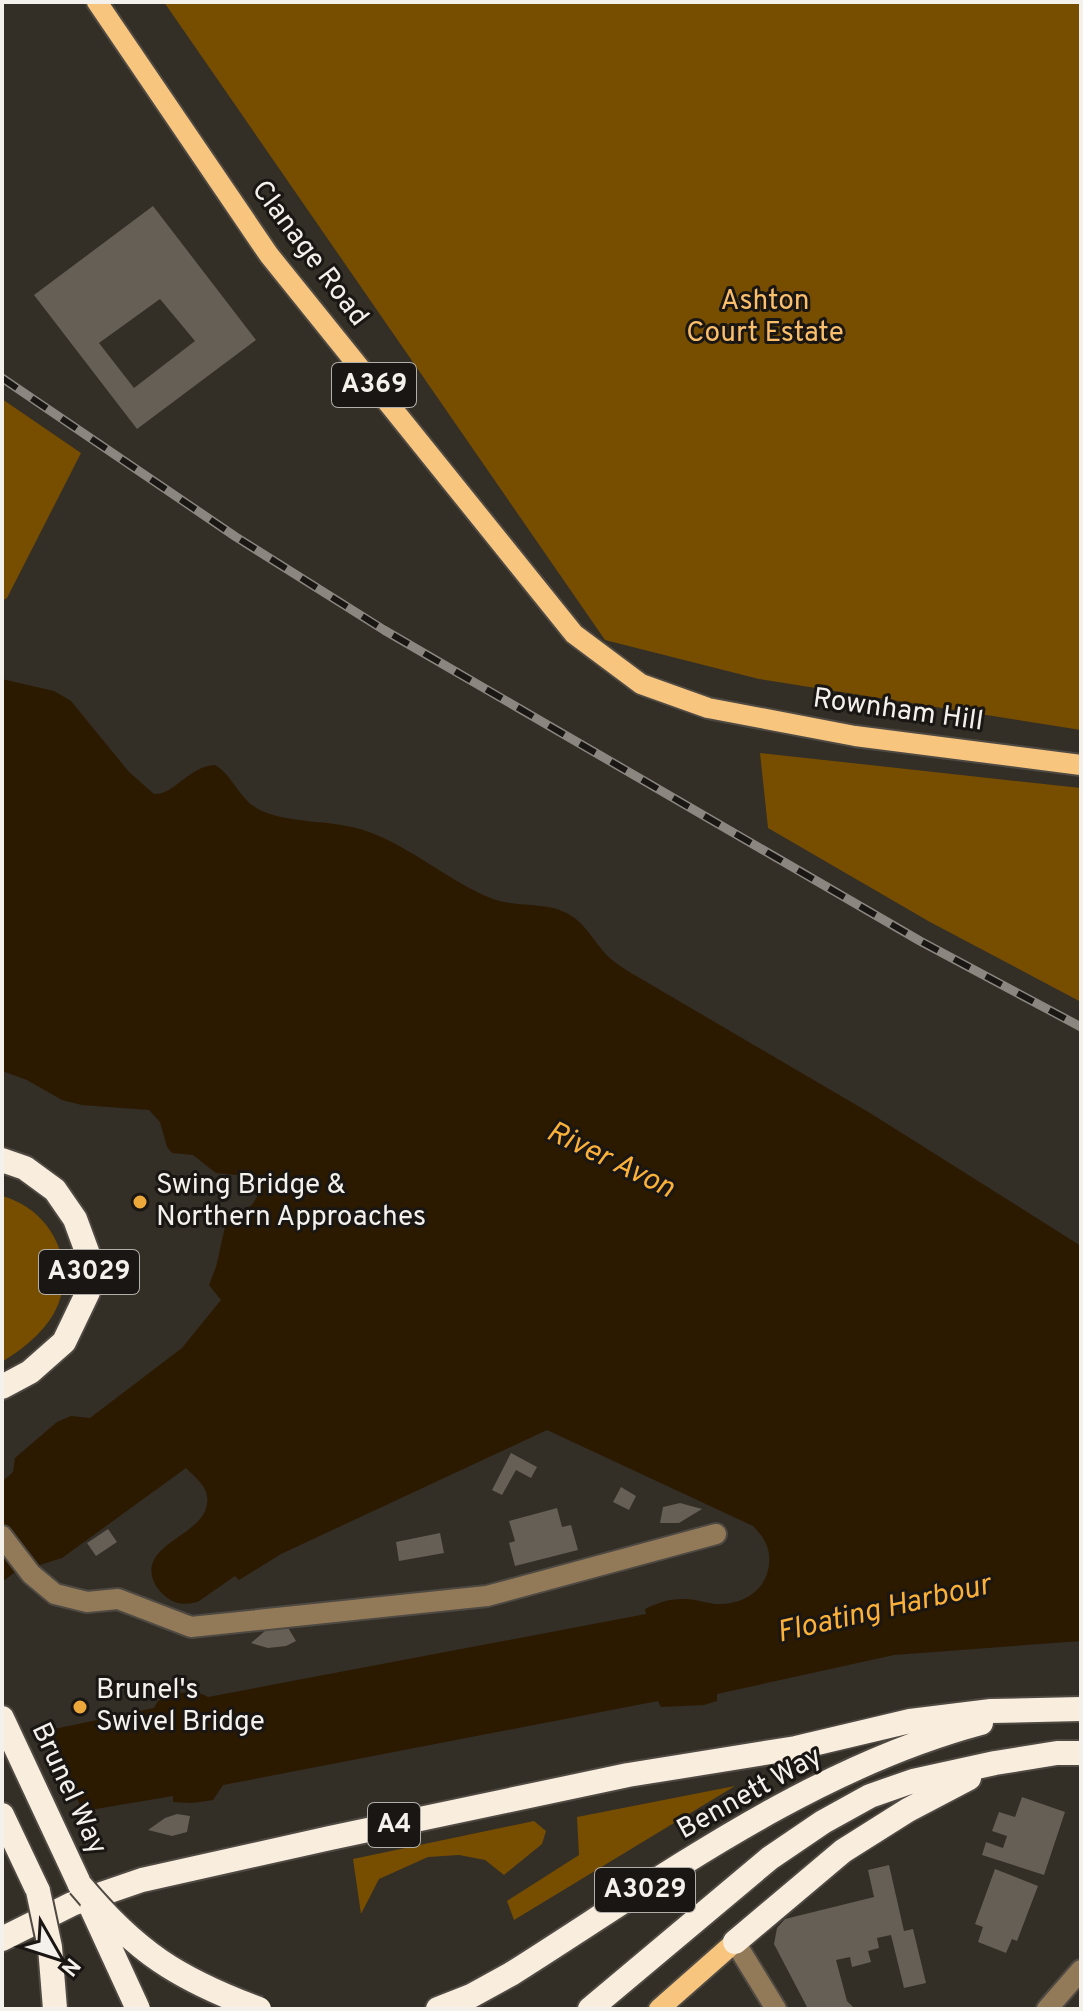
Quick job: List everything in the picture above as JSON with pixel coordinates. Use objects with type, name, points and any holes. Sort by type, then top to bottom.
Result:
[{"type":"highway","name":"A3029","points":[[2,1160],[25,1168],[55,1190],[75,1219],[89,1257],[88,1292],[64,1342],[30,1372],[2,1387]]},
{"type":"highway","name":"A4","points":[[2,1939],[72,1904],[142,1880],[628,1775],[796,1748],[910,1721],[963,1713],[1081,1709]]},
{"type":"highway","name":"Bennett Way","points":[[438,2009],[471,1996],[511,1974],[778,1807],[909,1748],[961,1728],[1022,1712]]},
{"type":"highway","name":"Brunel Way","points":[[2,1718],[80,1885]]},
{"type":"highway","points":[[735,1942],[843,1851],[908,1810],[995,1763],[1057,1753],[1081,1753]]},
{"type":"highway","name":"A3029","points":[[590,2009],[745,1878],[823,1822],[870,1796],[913,1781],[995,1763]]},
{"type":"highway","points":[[2,1815],[38,1891],[50,1947],[55,2009]]},
{"type":"highway","points":[[80,1885],[138,2009]]},
{"type":"highway","points":[[80,1885],[109,1920],[167,1968],[212,1992],[259,2009]]},
{"type":"main road","name":"Clanage Road","points":[[97,2],[269,255],[574,634],[641,684],[708,708]]},
{"type":"main road","name":"Rownham Hill","points":[[708,708],[855,736],[1081,765]]},
{"type":"main road","points":[[659,2009],[735,1942]]},
{"type":"street","points":[[2,1536],[31,1574],[55,1594],[87,1602],[118,1599],[191,1627],[487,1596],[716,1534]]},
{"type":"street","points":[[735,1942],[776,2009]]},
{"type":"street","points":[[1047,2009],[1081,1970]]},
{"type":"green space","name":"Ashton Court Estate","points":[[164,2],[1081,2],[1081,730],[759,679],[605,640]]},
{"type":"green space","points":[[2,399],[81,453],[7,598],[2,601]]},
{"type":"green space","points":[[760,753],[1081,788],[1081,1002],[930,922],[768,828]]},
{"type":"green space","points":[[2,1196],[20,1203],[48,1227],[57,1243],[64,1279],[61,1297],[43,1329],[2,1362]]},
{"type":"green space","points":[[735,1786],[514,1920],[507,1901],[579,1855],[577,1817]]},
{"type":"green space","points":[[534,1821],[546,1831],[542,1844],[504,1875],[485,1860],[459,1855],[428,1857],[379,1879],[361,1914],[353,1859]]},
{"type":"water","points":[[2,679],[54,691],[71,701],[129,772],[154,794],[168,790],[197,770],[215,765],[254,807],[262,811],[369,832],[493,899],[552,908],[570,915],[608,956],[626,970],[870,1113],[1081,1246],[1081,1641],[894,1655],[717,1694],[717,1701],[704,1705],[661,1707],[658,1701],[223,1785],[213,1800],[173,1802],[173,1796],[60,1815],[2,1740],[154,1708],[158,1701],[183,1693],[195,1692],[208,1697],[646,1614],[645,1609],[668,1601],[687,1599],[719,1604],[737,1601],[752,1594],[763,1582],[769,1565],[769,1553],[766,1543],[753,1526],[547,1430],[281,1554],[239,1580],[235,1576],[196,1602],[180,1604],[170,1600],[156,1586],[151,1572],[161,1551],[194,1525],[207,1504],[204,1488],[186,1468],[62,1558],[14,1573],[2,1582],[2,1482],[13,1472],[15,1458],[57,1422],[71,1416],[90,1418],[182,1348],[221,1300],[209,1285],[227,1218],[252,1205],[263,1187],[257,1177],[216,1173],[193,1155],[172,1153],[167,1147],[160,1122],[149,1110],[82,1105],[62,1100],[27,1080],[2,1071]]},
{"type":"pier","points":[[43,1727],[85,1815],[61,1819],[2,1847],[2,1736]]},
{"type":"building","points":[[153,206],[256,340],[137,429],[34,295]],"holes":[[[160,299],[195,341],[134,388],[99,343]]]},
{"type":"building","points":[[511,1453],[537,1467],[531,1478],[516,1470],[502,1495],[492,1490]]},
{"type":"building","points":[[621,1487],[636,1496],[629,1510],[613,1502]]},
{"type":"building","points":[[680,1503],[702,1509],[679,1523],[660,1523],[663,1507]]},
{"type":"building","points":[[557,1508],[562,1527],[571,1525],[578,1550],[515,1566],[509,1543],[515,1541],[509,1521]]},
{"type":"building","points":[[108,1529],[117,1542],[96,1556],[87,1543]]},
{"type":"building","points":[[440,1533],[444,1553],[399,1561],[396,1542]]},
{"type":"building","points":[[287,1626],[296,1641],[286,1646],[268,1648],[251,1643],[265,1631]]},
{"type":"building","points":[[1022,1797],[1065,1812],[1044,1875],[982,1855],[986,1842],[1003,1848],[1007,1836],[992,1831],[999,1812],[1015,1817]]},
{"type":"building","points":[[177,1814],[190,1816],[187,1832],[172,1836],[148,1830],[165,1818]]},
{"type":"building","points":[[889,1865],[904,1931],[913,1929],[926,1983],[904,1988],[891,1935],[877,1938],[879,1948],[868,1951],[871,1962],[852,1967],[850,1957],[836,1960],[847,2001],[855,2009],[808,2009],[774,1944],[777,1928],[785,1919],[874,1897],[868,1870]]},
{"type":"building","points":[[995,1869],[1038,1886],[1017,1941],[1012,1939],[1006,1953],[978,1942],[983,1927],[975,1924]]},
{"type":"railway","points":[[2,378],[236,537],[384,630],[920,941],[1081,1027]]},
{"type":"place","name":"Swing Bridge & Northern Approaches","points":[[140,1202]]},
{"type":"place","name":"Brunel's Swivel Bridge","points":[[80,1707]]},
{"type":"water label","name":"River Avon","points":[[610,1161]]},
{"type":"water label","name":"Floating Harbour","points":[[884,1610]]}]
